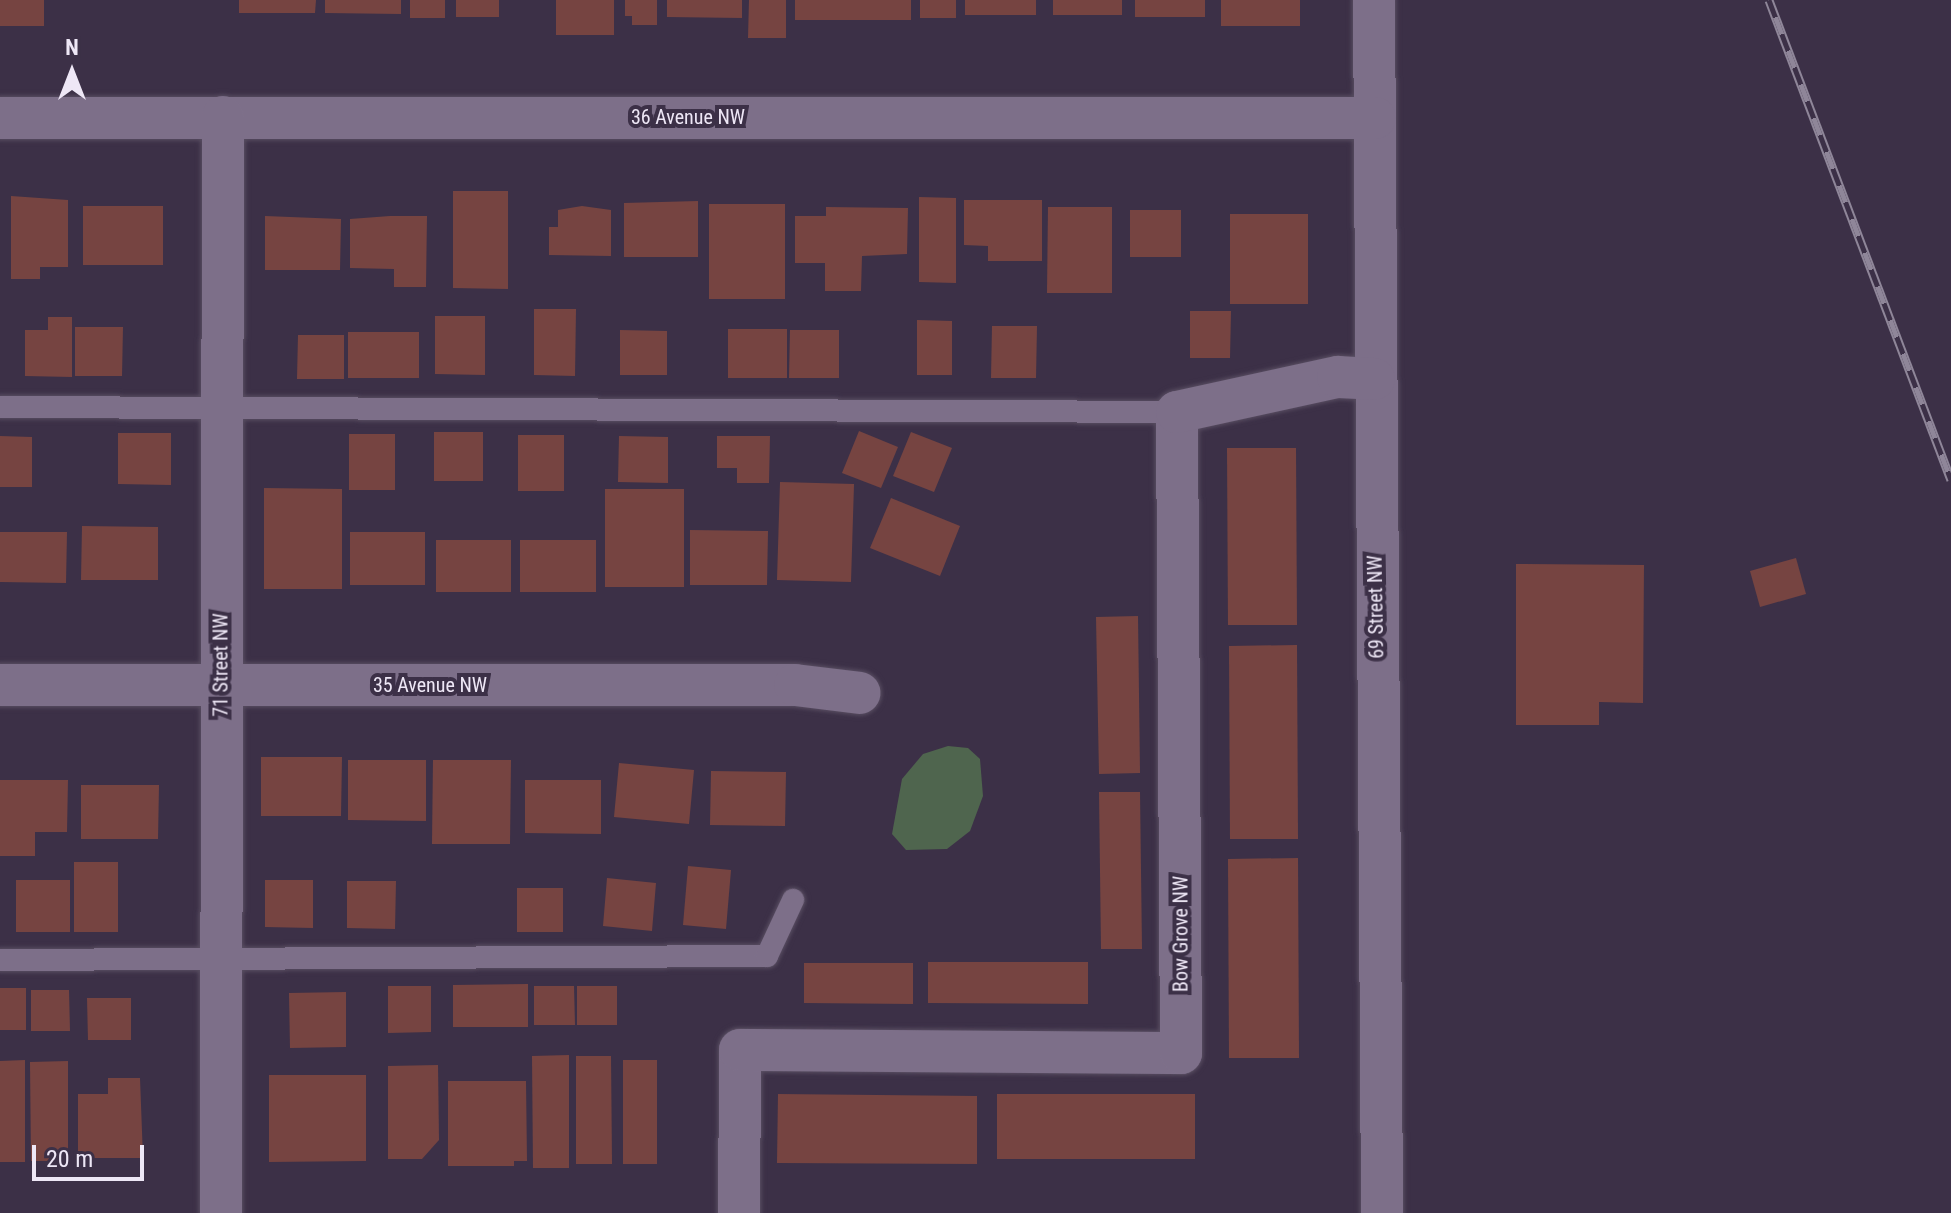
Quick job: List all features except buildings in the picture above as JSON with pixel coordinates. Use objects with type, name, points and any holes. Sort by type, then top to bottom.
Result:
[{"type":"street","name":"69 Street NW","points":[[1374,0],[1374,379],[1382,1213]]},
{"type":"street","name":"71 Street NW","points":[[221,1213],[220,406],[223,117]]},
{"type":"street","name":"36 Avenue NW","points":[[0,118],[1375,118]]},
{"type":"street","points":[[1177,412],[1338,377],[1374,379]]},
{"type":"street","name":"Bow Grove NW","points":[[739,1213],[740,1050],[1181,1053],[1177,412]]},
{"type":"street","name":"35 Avenue NW","points":[[0,685],[795,685],[860,693]]},
{"type":"lane","points":[[0,407],[1177,412]]},
{"type":"lane","points":[[0,960],[767,956],[793,900]]},
{"type":"green space","points":[[948,746],[968,748],[980,759],[983,796],[970,831],[947,849],[906,850],[892,834],[902,779],[923,754]]},
{"type":"railway","points":[[1769,0],[1951,480]]}]
